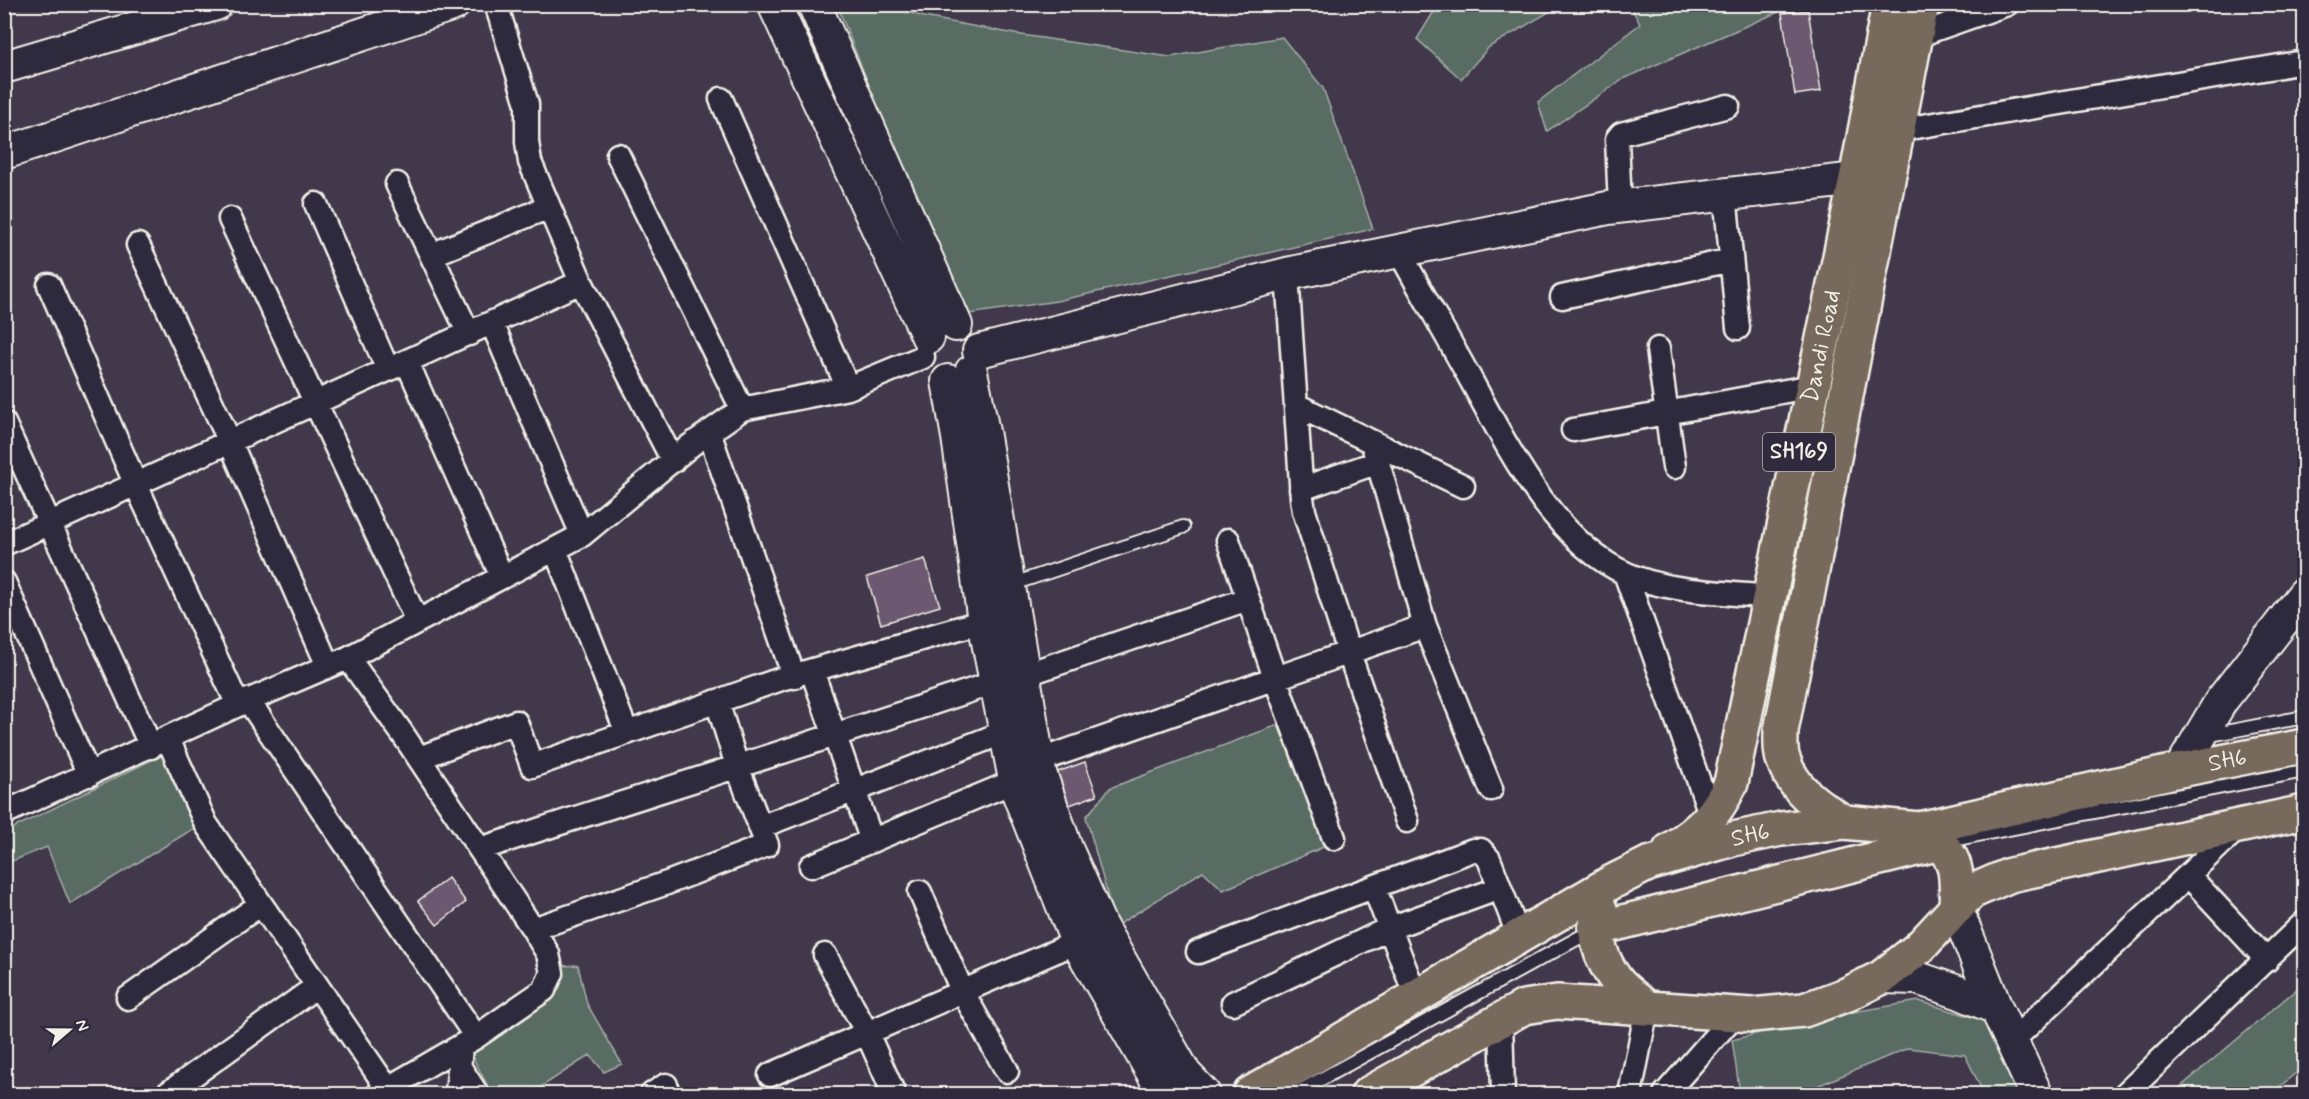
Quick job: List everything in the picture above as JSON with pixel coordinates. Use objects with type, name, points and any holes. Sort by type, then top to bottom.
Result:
[{"type":"main road","points":[[4,68],[216,4]]},
{"type":"main road","points":[[4,153],[454,4]]},
{"type":"main road","points":[[774,4],[925,347],[931,373],[966,368],[1287,274],[1620,206],[1856,179],[1890,171]]},
{"type":"main road","points":[[814,4],[956,325]]},
{"type":"main road","name":"Dandi Road","points":[[1648,864],[1698,831],[1721,805],[1731,783],[1856,179],[1889,4]]},
{"type":"main road","name":"Dandi Road","points":[[1844,822],[1814,804],[1794,781],[1783,758],[1781,731],[1922,4]]},
{"type":"main road","points":[[925,347],[939,327],[956,325],[972,333],[958,437],[984,621],[1010,679],[1066,848],[1101,927],[1185,1074],[1204,1095]]},
{"type":"main road","points":[[966,368],[1009,585],[1010,679],[1005,732],[1015,781],[1077,942],[1161,1087],[1162,1095]]},
{"type":"main road","points":[[2180,770],[2221,701],[2304,594]]},
{"type":"main road","name":"SH6","points":[[1250,1095],[1612,882],[1648,864],[1733,839],[1781,829],[1844,822],[1930,836],[2180,770],[2304,746]]},
{"type":"main road","points":[[1368,1095],[1524,1006],[1557,1002],[1752,1015],[1804,1010],[1848,994],[1882,977],[1919,948],[1963,900],[2010,875],[2304,812]]},
{"type":"main road","points":[[1595,929],[1930,836],[1953,861],[1996,1008],[2036,1095]]},
{"type":"main road","points":[[1612,882],[1598,914],[1595,929],[1602,953],[1616,980],[1647,1008]]},
{"type":"main road","points":[[1882,977],[1917,978],[1996,1008]]},
{"type":"street","points":[[496,4],[527,104],[527,142],[530,162],[581,282],[673,461]]},
{"type":"street","points":[[1916,36],[2007,4]]},
{"type":"street","points":[[1898,130],[2304,62]]},
{"type":"street","points":[[721,99],[848,388]]},
{"type":"street","points":[[1620,206],[1617,139],[1621,134],[1728,106]]},
{"type":"street","points":[[618,155],[742,409]]},
{"type":"street","points":[[397,184],[469,334]]},
{"type":"street","points":[[1725,194],[1738,328]]},
{"type":"street","points":[[316,204],[502,577]]},
{"type":"street","points":[[431,255],[549,207]]},
{"type":"street","points":[[230,219],[417,621]]},
{"type":"street","points":[[4,423],[49,525],[160,743],[206,824],[317,986],[383,1092],[466,1050],[544,990],[552,973],[548,954],[533,929],[419,758],[338,662],[230,442],[138,245]]},
{"type":"street","points":[[1399,251],[1536,493],[1563,526],[1595,554],[1625,573],[1656,585],[1770,597]]},
{"type":"street","points":[[1562,297],[1731,260]]},
{"type":"street","points":[[1287,274],[1304,511],[1349,653],[1407,820]]},
{"type":"street","points":[[4,544],[581,282]]},
{"type":"street","points":[[49,285],[136,485],[243,703],[466,1050],[477,1095]]},
{"type":"street","points":[[492,323],[582,535]]},
{"type":"street","points":[[4,813],[338,662],[582,535],[709,432],[742,409],[848,388],[925,347]]},
{"type":"street","points":[[1658,349],[1674,467]]},
{"type":"street","points":[[1573,430],[1813,386]]},
{"type":"street","points":[[1296,405],[1375,452],[1463,486]]},
{"type":"street","points":[[709,432],[803,674],[834,736],[872,841]]},
{"type":"street","points":[[1301,489],[1375,452]]},
{"type":"street","points":[[1375,452],[1425,626],[1491,789]]},
{"type":"street","points":[[1228,540],[1275,678],[1334,838]]},
{"type":"street","points":[[555,549],[627,733]]},
{"type":"street","points":[[1625,573],[1711,816]]},
{"type":"street","points":[[4,582],[89,775]]},
{"type":"street","points":[[480,849],[1010,679],[1248,599]]},
{"type":"street","points":[[419,758],[516,722],[532,766],[717,701],[984,621]]},
{"type":"street","points":[[1038,761],[1425,626]]},
{"type":"street","points":[[533,929],[668,883],[767,845],[737,766],[717,701]]},
{"type":"street","points":[[760,827],[1005,732]]},
{"type":"street","points":[[811,866],[1015,781]]},
{"type":"street","points":[[2011,1042],[2240,825]]},
{"type":"street","points":[[1198,952],[1473,850],[1481,850],[1486,854],[1519,937]]},
{"type":"street","points":[[2188,875],[2267,960]]},
{"type":"street","points":[[1374,887],[1416,997]]},
{"type":"street","points":[[1233,1003],[1390,928],[1500,888]]},
{"type":"street","points":[[920,892],[962,991],[1006,1071]]},
{"type":"street","points":[[128,998],[261,904]]},
{"type":"street","points":[[2125,1095],[2304,923]]},
{"type":"street","points":[[770,1075],[1077,942]]},
{"type":"street","points":[[825,955],[867,1033],[894,1095]]},
{"type":"street","points":[[167,1095],[317,986]]},
{"type":"street","points":[[1630,1095],[1647,1008]]},
{"type":"street","points":[[1665,1095],[1735,1014]]},
{"type":"street","points":[[1501,1019],[1503,1095]]},
{"type":"street","points":[[457,1095],[466,1050]]},
{"type":"lane","points":[[1009,585],[1183,527]]},
{"type":"lane","points":[[2201,736],[2304,717]]},
{"type":"lane","points":[[1930,836],[2304,771]]},
{"type":"lane","points":[[1294,1095],[1595,929]]},
{"type":"green space","points":[[837,5],[885,5],[924,17],[1015,34],[1170,57],[1282,37],[1323,88],[1373,229],[1057,301],[969,314],[887,131]]},
{"type":"green space","points":[[1438,5],[1561,5],[1489,47],[1461,79],[1417,39]]},
{"type":"green space","points":[[1630,5],[1795,5],[1625,78],[1547,131],[1538,102],[1640,24]]},
{"type":"green space","points":[[1278,725],[1326,846],[1223,890],[1203,871],[1116,926],[1086,817],[1110,788]]},
{"type":"green space","points":[[164,754],[198,826],[70,904],[47,847],[5,864],[5,832]]},
{"type":"green space","points":[[578,965],[587,1004],[622,1064],[604,1072],[590,1055],[530,1094],[492,1094],[471,1054],[552,1000],[563,966]]},
{"type":"green space","points":[[2304,983],[2304,1066],[2271,1094],[2172,1094]]},
{"type":"green space","points":[[1919,1001],[1985,1021],[2020,1094],[1984,1094],[1965,1055],[1908,1048],[1798,1094],[1740,1094],[1732,1040],[1817,1018]]},
{"type":"building","points":[[1808,10],[1821,91],[1795,95],[1782,13]]},
{"type":"building","points":[[925,559],[940,606],[881,624],[867,577]]},
{"type":"building","points":[[1085,762],[1097,795],[1064,807],[1052,774]]},
{"type":"building","points":[[448,878],[466,902],[437,925],[418,901]]}]
